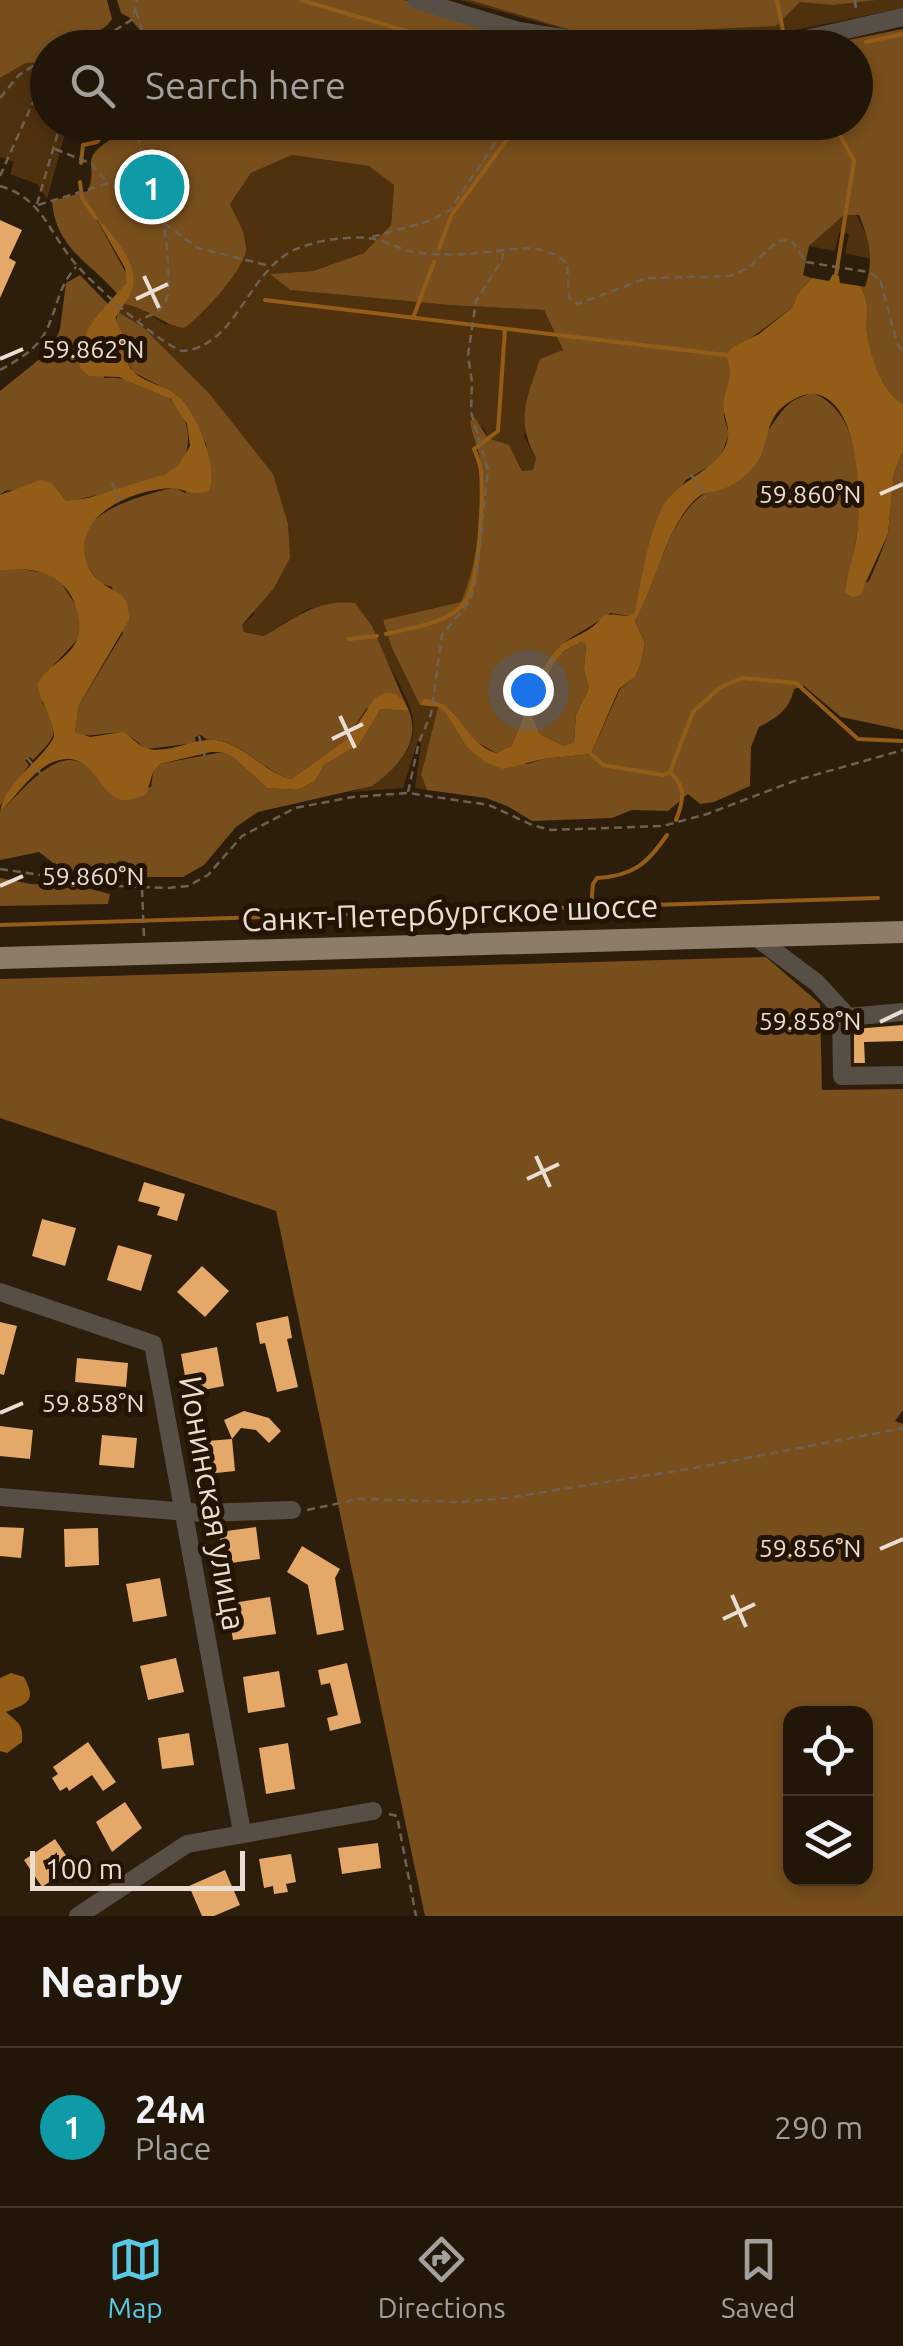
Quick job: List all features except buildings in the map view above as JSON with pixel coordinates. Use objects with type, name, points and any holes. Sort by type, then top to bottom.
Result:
[{"type":"main road","name":"Санкт-Петербургское шоссе","points":[[0,942],[903,916]]},
{"type":"main road","name":"Санкт-Петербургское шоссе","points":[[0,958],[903,932]]},
{"type":"lane","points":[[416,0],[516,30]]},
{"type":"lane","points":[[837,30],[903,17]]},
{"type":"lane","points":[[753,935],[817,983],[848,1017],[903,1012]]},
{"type":"lane","points":[[841,1009],[842,1076],[903,1074]]},
{"type":"lane","name":"Ионинская улица","points":[[0,1292],[153,1344],[242,1832]]},
{"type":"lane","points":[[0,1497],[185,1512],[292,1510]]},
{"type":"lane","points":[[78,1916],[187,1844],[373,1812]]},
{"type":"path","points":[[114,30],[133,19],[137,0]]},
{"type":"path","points":[[135,10],[142,30]]},
{"type":"path","points":[[0,98],[30,68]]},
{"type":"path","points":[[0,176],[30,109]]},
{"type":"path","points":[[37,206],[56,140]]},
{"type":"path","points":[[139,140],[144,166],[132,188],[144,208],[158,207]]},
{"type":"path","points":[[0,186],[24,195],[37,206],[77,266],[170,347],[182,352],[210,344],[271,266],[290,252],[313,244],[370,238],[429,221],[450,210],[498,140]]},
{"type":"path","points":[[54,148],[100,171],[108,184]]},
{"type":"path","points":[[37,206],[118,179],[136,176],[152,181],[164,222],[168,296],[163,307],[139,320]]},
{"type":"path","points":[[164,222],[198,248],[271,266]]},
{"type":"path","points":[[370,238],[414,252],[452,254],[529,246],[554,252],[567,262],[569,298],[578,304],[647,278],[730,276],[748,268],[778,241],[791,240],[806,262],[868,272],[880,279],[903,353]]},
{"type":"path","points":[[408,793],[431,714],[442,635],[470,601],[476,580],[488,470],[470,412],[472,382],[468,356],[476,302],[502,260],[503,250]]},
{"type":"path","points":[[0,370],[30,352],[48,327],[62,282],[77,266]]},
{"type":"path","points":[[691,474],[705,498]]},
{"type":"path","points":[[112,482],[120,506]]},
{"type":"path","points":[[199,736],[205,757]]},
{"type":"path","points":[[0,869],[142,887],[188,886],[208,874],[242,836],[295,808],[408,793],[489,804],[550,830],[663,826],[797,780],[903,750]]},
{"type":"path","points":[[28,758],[42,775]]},
{"type":"path","points":[[142,887],[144,938]]},
{"type":"path","points":[[292,1510],[383,1498],[461,1502],[507,1498],[700,1467],[903,1428]]},
{"type":"path","points":[[373,1812],[397,1816],[416,1916]]},
{"type":"shaded area","points":[[0,0],[107,0],[112,19],[99,30],[30,30],[30,63],[0,78]]},
{"type":"shaded area","points":[[117,0],[404,0],[502,30],[140,30],[121,13]]},
{"type":"shaded area","points":[[460,0],[903,0],[903,8],[796,30],[566,30]]},
{"type":"shaded area","points":[[470,0],[876,0],[833,5],[800,2],[776,26],[570,30]]},
{"type":"shaded area","points":[[903,29],[903,404],[889,391],[874,363],[867,333],[867,304],[860,286],[865,287],[868,277],[868,242],[859,215],[844,215],[809,246],[803,275],[812,278],[797,294],[793,307],[747,341],[730,363],[732,380],[724,398],[729,434],[722,453],[713,464],[686,480],[655,528],[634,612],[629,616],[610,613],[558,648],[536,682],[511,746],[496,753],[473,740],[453,712],[423,699],[420,705],[383,620],[461,602],[476,551],[482,493],[480,460],[470,421],[475,418],[488,438],[509,445],[522,471],[533,470],[536,458],[526,432],[527,397],[540,359],[563,350],[544,310],[290,290],[270,274],[313,271],[364,253],[391,225],[394,185],[369,166],[292,155],[251,173],[230,204],[245,238],[244,257],[221,292],[184,328],[125,304],[130,293],[130,271],[122,251],[101,222],[96,218],[127,275],[118,295],[76,254],[55,218],[52,201],[88,191],[92,157],[110,140],[873,140],[873,35]]},
{"type":"shaded area","points":[[30,62],[30,140],[63,140],[47,199],[37,184],[10,174],[14,162],[0,157],[0,78]]},
{"type":"shaded area","points":[[292,155],[370,166],[394,185],[391,225],[364,253],[313,271],[271,274],[290,290],[544,310],[563,351],[524,436],[536,459],[533,470],[522,471],[510,450],[488,438],[484,428],[470,421],[483,492],[476,551],[462,602],[383,620],[420,704],[438,707],[421,775],[427,790],[415,788],[421,744],[418,741],[403,788],[350,792],[389,772],[412,737],[410,708],[365,618],[310,608],[263,636],[244,632],[242,625],[254,614],[209,393],[143,327],[118,312],[125,304],[137,306],[166,325],[247,243],[230,204],[251,173]]},
{"type":"shaded area","points":[[855,213],[869,239],[871,259],[845,253],[849,234],[839,232],[835,251],[809,246],[844,215]]},
{"type":"shaded area","points":[[94,214],[132,267],[133,287],[116,317],[126,342],[129,366],[141,378],[174,393],[186,405],[209,456],[211,481],[209,491],[202,493],[171,488],[130,497],[105,511],[88,531],[84,549],[89,568],[98,580],[124,598],[129,620],[79,705],[75,732],[90,737],[122,732],[145,748],[158,750],[203,740],[221,741],[291,779],[347,739],[375,698],[384,693],[396,694],[404,700],[409,711],[381,709],[359,744],[324,765],[315,781],[298,790],[267,788],[234,758],[211,752],[160,764],[153,772],[146,795],[123,800],[108,791],[81,762],[71,759],[50,763],[0,812],[9,790],[54,737],[38,683],[72,648],[80,626],[72,598],[57,580],[37,571],[0,571],[0,495],[40,480],[53,484],[66,501],[88,498],[165,474],[178,466],[190,446],[187,424],[171,399],[119,377],[89,376],[81,369],[77,355],[80,344],[95,318],[127,282],[125,268]]},
{"type":"shaded area","points":[[833,274],[839,276],[840,283],[860,286],[867,304],[867,333],[874,363],[889,391],[903,404],[903,451],[894,473],[888,534],[860,595],[845,593],[859,504],[850,435],[831,402],[816,394],[805,395],[776,414],[760,458],[749,472],[729,486],[700,496],[677,523],[635,621],[645,643],[641,663],[635,677],[619,689],[591,754],[543,759],[503,769],[485,762],[466,746],[446,713],[438,707],[420,705],[423,699],[446,707],[484,747],[496,753],[511,746],[537,680],[551,656],[604,616],[628,616],[634,612],[648,546],[662,508],[725,448],[728,432],[723,404],[730,373],[726,355],[793,307],[797,294],[812,278],[829,281]],"holes":[[[581,642],[586,644],[584,670],[589,688],[576,714],[574,742],[564,746],[540,734],[532,716],[533,706],[564,651]]]},
{"type":"shaded area","points":[[80,275],[109,305],[95,318],[104,378],[138,382],[169,398],[185,422],[187,450],[177,467],[169,472],[90,497],[66,501],[53,484],[0,495],[0,391],[52,349],[60,329],[66,283]]},
{"type":"shaded area","points":[[118,312],[143,327],[209,393],[273,474],[288,524],[290,558],[274,588],[242,625],[244,632],[263,636],[317,607],[355,603],[372,626],[404,700],[396,694],[366,709],[347,739],[291,779],[229,743],[207,740],[201,735],[195,737],[196,743],[146,749],[125,734],[75,732],[79,705],[123,633],[112,587],[100,583],[86,561],[83,543],[88,528],[117,506],[175,487],[185,493],[211,475],[206,444],[177,395],[133,372],[127,345],[116,324]]},
{"type":"shaded area","points":[[813,393],[830,403],[842,418],[856,457],[858,521],[846,593],[869,581],[879,558],[888,534],[894,473],[903,451],[903,730],[841,717],[804,686],[794,689],[782,712],[759,727],[751,747],[750,786],[714,802],[700,804],[688,794],[668,811],[632,810],[612,818],[532,821],[486,798],[427,790],[421,775],[438,707],[447,713],[466,746],[527,764],[591,754],[620,689],[635,677],[641,663],[645,643],[635,621],[683,515],[753,448],[784,408]]},
{"type":"shaded area","points":[[15,568],[46,573],[60,581],[77,607],[81,625],[78,639],[53,666],[42,702],[54,728],[51,740],[33,760],[25,760],[29,765],[0,806],[0,571]]},
{"type":"shaded area","points":[[586,643],[584,670],[589,688],[576,714],[574,742],[564,746],[540,734],[532,716],[533,706],[555,662],[564,651]]},
{"type":"shaded area","points":[[381,709],[409,711],[412,734],[398,763],[381,779],[372,786],[258,812],[236,827],[204,865],[183,877],[114,877],[62,870],[39,852],[0,860],[0,812],[50,766],[78,761],[91,769],[104,787],[151,787],[153,772],[160,764],[222,752],[267,788],[298,790],[315,781],[324,765],[358,744]]},
{"type":"shaded area","points":[[0,878],[79,886],[110,894],[108,904],[0,906]]},
{"type":"shaded area","points":[[766,957],[820,1004],[822,1090],[903,1089],[903,1410],[895,1421],[903,1424],[903,1916],[425,1916],[276,1211],[0,1118],[0,979]]},
{"type":"shaded area","points":[[11,1673],[24,1677],[30,1697],[25,1704],[6,1712],[22,1731],[22,1742],[7,1753],[0,1751],[0,1678]]},
{"type":"waterway","points":[[301,0],[403,30]]},
{"type":"waterway","points":[[777,0],[783,30]]},
{"type":"waterway","points":[[873,40],[903,34]]},
{"type":"waterway","points":[[81,163],[83,145],[99,140]]},
{"type":"waterway","points":[[439,248],[452,214],[507,140]]},
{"type":"waterway","points":[[836,275],[854,161],[843,140]]},
{"type":"waterway","points":[[80,182],[82,198],[96,218]]},
{"type":"waterway","points":[[413,318],[434,262]]},
{"type":"waterway","points":[[265,300],[726,355]]},
{"type":"waterway","points":[[386,634],[450,615],[470,592],[477,559],[481,500],[481,471],[474,449],[498,431],[505,329]]},
{"type":"waterway","points":[[349,639],[377,636]]},
{"type":"waterway","points":[[591,754],[603,765],[663,775],[670,772],[693,712],[719,688],[743,678],[796,683],[858,739],[903,741]]},
{"type":"waterway","points":[[670,772],[682,794],[676,820]]},
{"type":"waterway","points":[[591,908],[597,878],[620,875],[638,867],[667,835]]},
{"type":"waterway","points":[[0,925],[878,898]]},
{"type":"place","name":"24м","points":[[152,187]]}]
